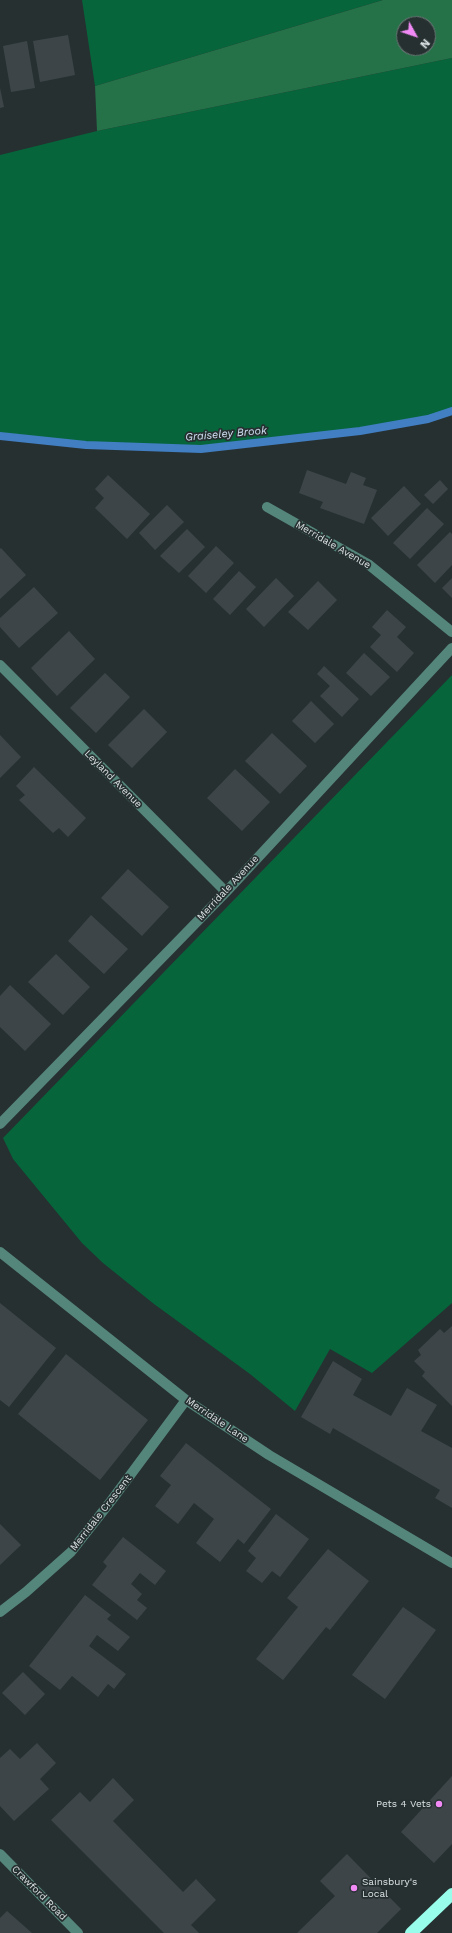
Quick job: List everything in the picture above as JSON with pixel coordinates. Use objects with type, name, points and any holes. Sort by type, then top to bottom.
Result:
[{"type":"highway","points":[[411,1933],[452,1894]]},
{"type":"street","name":"Merridale Avenue","points":[[267,507],[368,564],[452,632]]},
{"type":"street","name":"Merridale Avenue","points":[[0,1124],[226,892],[452,648]]},
{"type":"street","name":"Leyland Avenue","points":[[0,665],[226,892]]},
{"type":"street","name":"Merridale Lane","points":[[0,1252],[186,1400],[270,1455],[452,1563]]},
{"type":"street","name":"Merridale Crescent","points":[[0,1612],[26,1592],[71,1552],[186,1400]]},
{"type":"street","name":"Crawford Road","points":[[0,1854],[78,1933]]},
{"type":"green space","points":[[82,0],[383,0],[95,86]]},
{"type":"green space","points":[[383,0],[452,0],[452,58],[97,131],[95,86]]},
{"type":"green space","points":[[452,58],[452,411],[428,419],[360,431],[201,449],[86,445],[0,436],[0,155],[97,131]]},
{"type":"green space","points":[[452,675],[452,1303],[372,1373],[330,1349],[295,1411],[250,1374],[154,1304],[103,1263],[82,1243],[13,1159],[3,1138]]},
{"type":"building","points":[[68,35],[75,75],[40,82],[33,41]]},
{"type":"building","points":[[27,41],[35,88],[11,92],[3,46]]},
{"type":"building","points":[[0,88],[4,107],[0,108]]},
{"type":"building","points":[[307,470],[346,484],[351,472],[366,478],[363,485],[377,490],[364,524],[320,508],[323,502],[299,493]]},
{"type":"building","points":[[108,475],[150,514],[127,539],[95,508],[104,498],[95,489]]},
{"type":"building","points":[[440,480],[448,489],[433,504],[424,495]]},
{"type":"building","points":[[404,486],[421,504],[388,536],[371,518]]},
{"type":"building","points":[[167,505],[184,522],[155,550],[139,533]]},
{"type":"building","points":[[427,508],[444,524],[410,559],[393,543]]},
{"type":"building","points":[[187,529],[205,547],[179,573],[160,556]]},
{"type":"building","points":[[450,532],[452,534],[452,565],[435,583],[417,565]]},
{"type":"building","points":[[216,546],[234,563],[206,593],[188,576]]},
{"type":"building","points":[[1,548],[26,575],[0,599],[0,549]]},
{"type":"building","points":[[239,571],[256,587],[230,615],[213,599]]},
{"type":"building","points":[[276,578],[294,596],[264,627],[246,609]]},
{"type":"building","points":[[452,578],[452,598],[442,588]]},
{"type":"building","points":[[318,581],[337,600],[308,630],[288,612]]},
{"type":"building","points":[[34,587],[58,613],[19,648],[0,627],[0,618]]},
{"type":"building","points":[[387,610],[406,627],[397,637],[414,653],[397,672],[370,647],[381,635],[372,627]]},
{"type":"building","points":[[69,631],[95,659],[57,696],[31,668]]},
{"type":"building","points":[[364,653],[390,677],[371,696],[346,673]]},
{"type":"building","points":[[324,666],[359,699],[342,717],[320,696],[330,686],[317,674]]},
{"type":"building","points":[[105,673],[130,697],[96,733],[70,708]]},
{"type":"building","points":[[311,701],[334,724],[315,743],[292,721]]},
{"type":"building","points":[[144,709],[167,732],[132,768],[108,745]]},
{"type":"building","points":[[272,733],[307,766],[280,794],[245,761]]},
{"type":"building","points":[[0,735],[21,757],[0,778]]},
{"type":"building","points":[[34,767],[86,818],[68,837],[59,828],[53,833],[19,800],[25,795],[16,786]]},
{"type":"building","points":[[235,769],[270,802],[242,831],[207,798]]},
{"type":"building","points":[[128,869],[169,907],[142,936],[101,898]]},
{"type":"building","points":[[91,915],[128,949],[104,974],[68,941]]},
{"type":"building","points":[[56,954],[90,987],[63,1015],[28,982]]},
{"type":"building","points":[[10,985],[51,1024],[25,1051],[0,1027],[0,996]]},
{"type":"building","points":[[0,1303],[56,1348],[9,1407],[0,1400]]},
{"type":"building","points":[[452,1326],[452,1406],[422,1376],[425,1372],[414,1361],[421,1355],[418,1350],[440,1329],[444,1333]]},
{"type":"building","points":[[66,1354],[148,1420],[100,1480],[18,1414]]},
{"type":"building","points":[[333,1361],[362,1379],[353,1395],[391,1416],[407,1388],[437,1405],[421,1431],[452,1448],[452,1508],[435,1498],[440,1490],[333,1428],[330,1434],[301,1417]]},
{"type":"building","points":[[186,1443],[271,1509],[244,1544],[238,1539],[220,1562],[196,1543],[214,1519],[194,1503],[178,1524],[155,1506],[171,1485],[160,1476]]},
{"type":"building","points":[[276,1514],[309,1539],[280,1577],[272,1571],[262,1583],[246,1571],[256,1558],[248,1551]]},
{"type":"building","points":[[0,1524],[21,1545],[0,1565]]},
{"type":"building","points":[[123,1537],[166,1571],[155,1585],[140,1573],[131,1584],[142,1594],[137,1600],[147,1608],[137,1620],[92,1585],[107,1566],[103,1562]]},
{"type":"building","points":[[328,1549],[369,1581],[330,1630],[326,1627],[283,1680],[256,1659],[298,1607],[287,1598]]},
{"type":"building","points":[[85,1595],[111,1615],[107,1619],[130,1637],[118,1651],[97,1635],[89,1646],[126,1674],[114,1689],[108,1684],[98,1697],[72,1676],[60,1690],[29,1666]]},
{"type":"building","points":[[403,1607],[436,1630],[385,1699],[352,1675]]},
{"type":"building","points":[[23,1672],[45,1694],[25,1715],[2,1693]]},
{"type":"building","points":[[37,1743],[56,1763],[40,1779],[49,1789],[14,1821],[0,1806],[0,1758],[10,1749],[20,1759]]},
{"type":"building","name":"Pets 4 Vets","points":[[452,1776],[452,1844],[434,1863],[401,1832]]},
{"type":"building","points":[[113,1778],[134,1800],[113,1821],[183,1892],[196,1879],[216,1900],[191,1925],[199,1933],[164,1933],[51,1820],[80,1792],[90,1802]]},
{"type":"building","name":"Sainsbury's Local","points":[[347,1854],[401,1909],[377,1933],[297,1933],[335,1896],[320,1881]]},
{"type":"building","points":[[7,1911],[32,1933],[0,1933],[0,1918]]},
{"type":"waterway","name":"Graiseley Brook","points":[[0,436],[86,445],[201,449],[360,431],[428,419],[452,411]]},
{"type":"place","name":"Pets 4 Vets","points":[[439,1804]]},
{"type":"place","name":"Sainsbury's Local","points":[[354,1888]]}]
